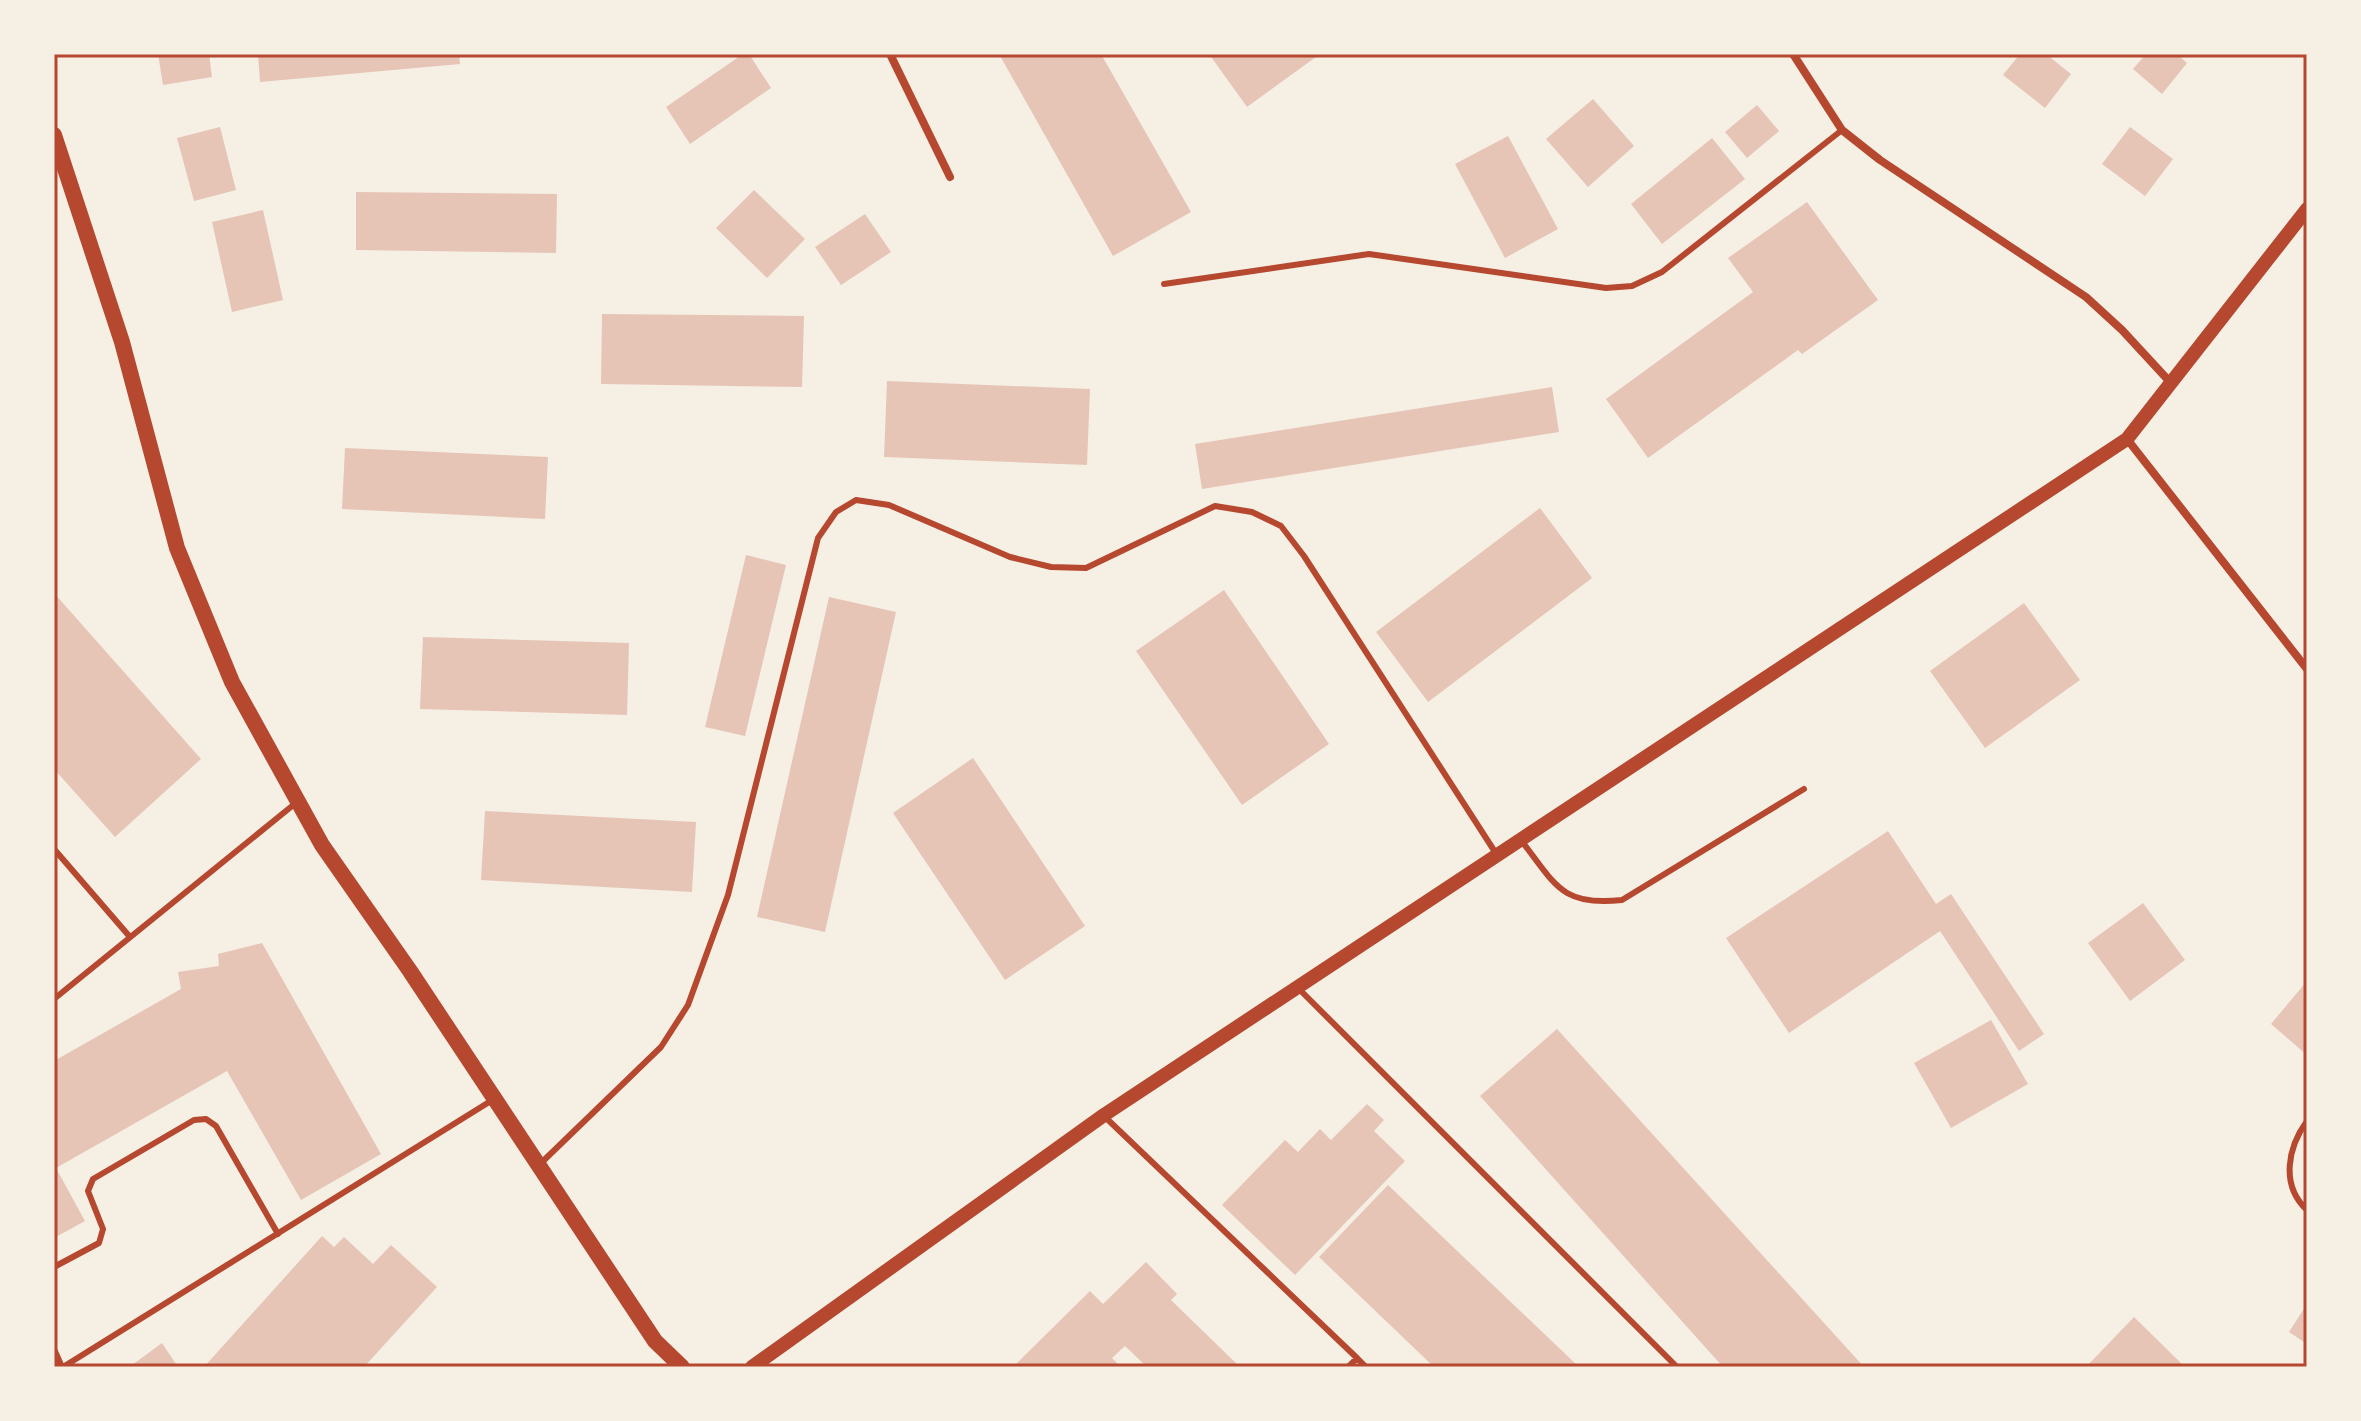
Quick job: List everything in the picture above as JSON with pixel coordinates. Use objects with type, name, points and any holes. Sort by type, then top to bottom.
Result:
[{"type":"main road","points":[[54,135],[122,342],[177,548],[232,682],[322,845],[655,1341],[682,1367]]},
{"type":"street","points":[[890,54],[950,177]]},
{"type":"street","points":[[1793,54],[1842,130],[1880,160],[2086,297],[2122,330],[2170,382]]},
{"type":"street","points":[[752,1367],[1104,1115],[2127,439],[2307,209]]},
{"type":"street","points":[[2127,439],[2307,669]]},
{"type":"lane","points":[[1164,284],[1369,254],[1606,288],[1632,286],[1662,272],[1842,130]]},
{"type":"lane","points":[[539,1166],[661,1047],[688,1005],[728,895],[818,538],[836,512],[856,500],[889,505],[1010,557],[1051,567],[1086,568],[1215,506],[1252,512],[1281,526],[1304,556],[1497,855]]},
{"type":"lane","points":[[1520,839],[1558,887],[1573,899],[1588,903],[1622,900],[1804,789]]},
{"type":"lane","points":[[54,999],[297,802]]},
{"type":"lane","points":[[54,849],[130,937]]},
{"type":"lane","points":[[1297,986],[1677,1367]]},
{"type":"lane","points":[[54,1349],[62,1367],[494,1099]]},
{"type":"lane","points":[[1104,1115],[1366,1367]]},
{"type":"lane","points":[[54,1267],[99,1243],[103,1229],[88,1191],[93,1179],[194,1120],[206,1119],[216,1126],[278,1234]]},
{"type":"lane","points":[[2307,1121],[2293,1142],[2289,1167],[2293,1189],[2307,1210]]},
{"type":"lane","points":[[1348,1367],[1357,1358]]},
{"type":"building","points":[[158,54],[209,54],[212,77],[163,85]]},
{"type":"building","points":[[258,54],[459,54],[460,64],[260,82]]},
{"type":"building","points":[[743,54],[749,54],[771,88],[690,144],[666,107]]},
{"type":"building","points":[[999,54],[1101,54],[1191,212],[1113,256]]},
{"type":"building","points":[[1209,54],[1320,54],[1247,107]]},
{"type":"building","points":[[2020,54],[2046,54],[2071,74],[2045,108],[2003,75]]},
{"type":"building","points":[[2146,54],[2177,54],[2187,63],[2162,94],[2133,69]]},
{"type":"building","points":[[1593,99],[1634,146],[1588,187],[1546,139]]},
{"type":"building","points":[[1757,105],[1779,131],[1747,158],[1725,132]]},
{"type":"building","points":[[220,127],[236,190],[194,201],[177,138]]},
{"type":"building","points":[[2130,127],[2173,159],[2145,196],[2102,164]]},
{"type":"building","points":[[1508,136],[1558,229],[1505,258],[1455,164]]},
{"type":"building","points":[[1712,138],[1745,179],[1662,244],[1631,204]]},
{"type":"building","points":[[754,190],[805,239],[767,278],[716,228]]},
{"type":"building","points":[[356,192],[557,194],[556,253],[356,250]]},
{"type":"building","points":[[1807,202],[1878,300],[1802,354],[1798,350],[1648,458],[1606,399],[1753,292],[1728,258]]},
{"type":"building","points":[[263,210],[283,300],[232,312],[212,222]]},
{"type":"building","points":[[865,214],[891,252],[841,285],[815,247]]},
{"type":"building","points":[[602,314],[804,316],[802,387],[601,384]]},
{"type":"building","points":[[887,381],[1090,389],[1087,465],[884,457]]},
{"type":"building","points":[[1552,387],[1559,432],[1202,489],[1195,444]]},
{"type":"building","points":[[345,448],[548,457],[545,519],[342,509]]},
{"type":"building","points":[[1540,508],[1592,578],[1428,702],[1376,632]]},
{"type":"building","points":[[746,555],[786,565],[745,736],[705,727]]},
{"type":"building","points":[[1224,590],[1329,744],[1242,805],[1136,651]]},
{"type":"building","points":[[54,593],[201,759],[115,837],[54,769]]},
{"type":"building","points":[[829,597],[896,612],[825,932],[757,917]]},
{"type":"building","points":[[2024,603],[2080,680],[1985,748],[1930,671]]},
{"type":"building","points":[[423,637],[629,643],[627,715],[420,709]]},
{"type":"building","points":[[973,758],[1085,926],[1005,980],[893,813]]},
{"type":"building","points":[[485,811],[696,822],[692,892],[481,880]]},
{"type":"building","points":[[1888,831],[1936,904],[1951,894],[2044,1034],[2019,1051],[1940,931],[1789,1033],[1726,938]]},
{"type":"building","points":[[2143,903],[2185,960],[2130,1001],[2088,943]]},
{"type":"building","points":[[262,943],[381,1154],[301,1200],[227,1071],[56,1168],[85,1221],[54,1238],[54,1061],[181,989],[178,972],[219,966],[218,954]]},
{"type":"building","points":[[2307,981],[2307,1055],[2271,1024]]},
{"type":"building","points":[[1991,1020],[2028,1084],[1951,1128],[1914,1063]]},
{"type":"building","points":[[1557,1029],[1864,1367],[1723,1367],[1480,1096]]},
{"type":"building","points":[[1367,1104],[1384,1120],[1374,1131],[1405,1161],[1295,1275],[1222,1205],[1285,1140],[1298,1152],[1320,1129],[1331,1140]]},
{"type":"building","points":[[1388,1185],[1579,1367],[1434,1367],[1319,1257]]},
{"type":"building","points":[[322,1236],[334,1247],[344,1237],[373,1264],[391,1245],[437,1287],[364,1367],[204,1367]]},
{"type":"building","points":[[1146,1262],[1177,1294],[1171,1300],[1240,1367],[1147,1367],[1125,1346],[1112,1358],[1121,1367],[1013,1367],[1090,1291],[1103,1304]]},
{"type":"building","points":[[2307,1304],[2307,1344],[2289,1332]]},
{"type":"building","points":[[2134,1317],[2185,1367],[2086,1367]]},
{"type":"building","points":[[162,1343],[178,1367],[133,1367],[132,1365]]}]
